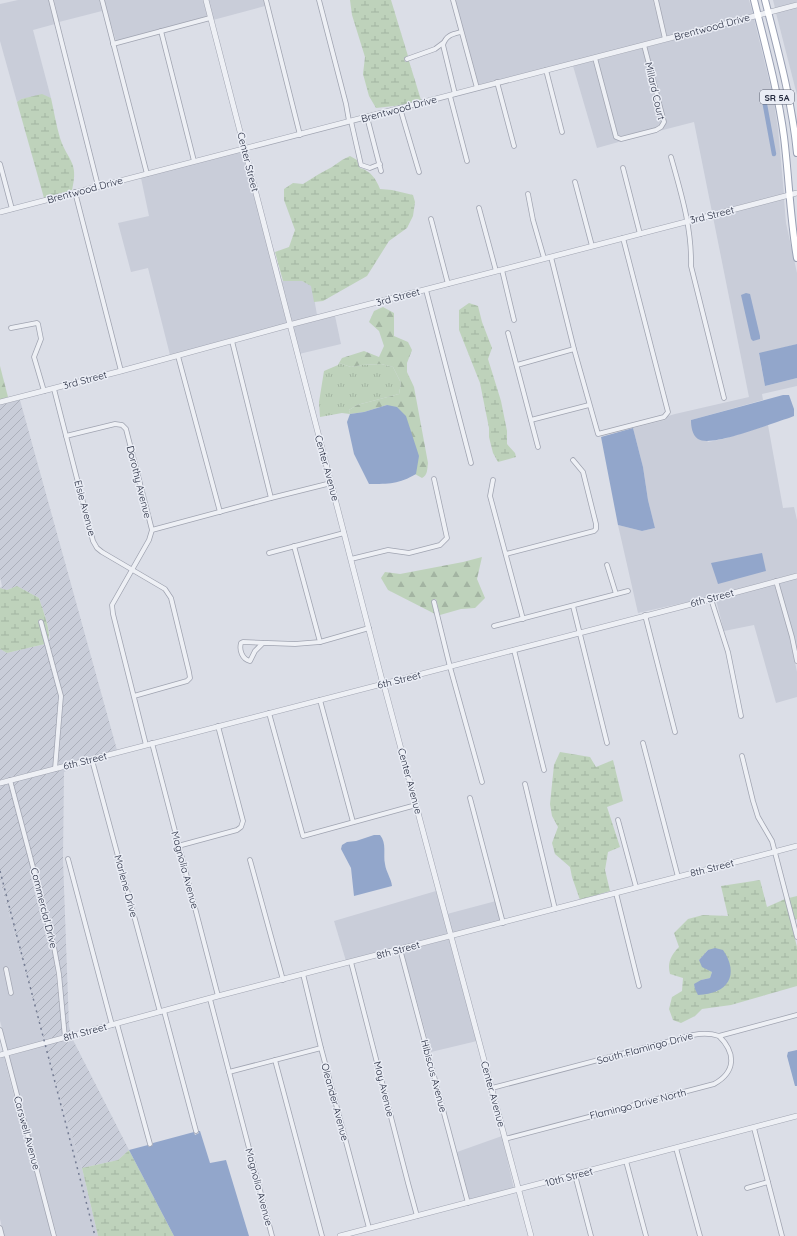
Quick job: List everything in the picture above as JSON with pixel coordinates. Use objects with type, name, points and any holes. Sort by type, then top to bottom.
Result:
[{"type":"main road","name":"SR 5A","points":[[754,0],[782,122],[788,196],[797,258]]},
{"type":"main road","name":"SR 5A","points":[[766,0],[786,83],[797,153]]},
{"type":"street","points":[[51,0],[98,186]]},
{"type":"street","points":[[102,0],[147,174]]},
{"type":"street","name":"Center Street","points":[[206,0],[289,325]]},
{"type":"street","points":[[266,0],[300,135]]},
{"type":"street","points":[[319,0],[361,166],[370,168],[380,164]]},
{"type":"street","points":[[453,0],[477,88]]},
{"type":"street","points":[[656,0],[665,40]]},
{"type":"street","name":"Brentwood Drive","points":[[0,212],[350,121],[367,118],[498,82],[797,5]]},
{"type":"street","points":[[114,44],[210,18]]},
{"type":"street","points":[[160,31],[194,161]]},
{"type":"street","points":[[407,59],[435,49],[449,36],[461,32]]},
{"type":"street","points":[[443,43],[452,95],[467,161]]},
{"type":"street","name":"Millard Court","points":[[595,58],[616,137],[621,139],[656,130],[661,127],[664,122],[644,45]]},
{"type":"street","points":[[546,70],[562,132]]},
{"type":"street","points":[[498,82],[514,146]]},
{"type":"street","points":[[400,108],[419,172]]},
{"type":"street","points":[[367,118],[382,171]]},
{"type":"street","points":[[672,157],[688,221],[692,250],[691,266],[724,398]]},
{"type":"street","points":[[0,164],[12,209]]},
{"type":"street","points":[[623,168],[640,234]]},
{"type":"street","points":[[575,182],[592,246]]},
{"type":"street","points":[[75,192],[120,371]]},
{"type":"street","name":"3rd Street","points":[[0,402],[54,389],[544,258],[797,193]]},
{"type":"street","points":[[528,194],[533,220],[544,258]]},
{"type":"street","points":[[479,208],[514,320]]},
{"type":"street","points":[[431,219],[448,284]]},
{"type":"street","points":[[551,257],[574,349],[598,434],[664,417],[668,412],[623,238]]},
{"type":"street","points":[[426,290],[471,463]]},
{"type":"street","points":[[11,328],[38,324],[42,339],[34,357],[44,391]]},
{"type":"street","name":"Center Avenue","points":[[289,325],[383,684],[531,1236]]},
{"type":"street","points":[[508,333],[538,447]]},
{"type":"street","points":[[232,341],[270,498]]},
{"type":"street","points":[[517,365],[574,349]]},
{"type":"street","points":[[178,356],[220,512]]},
{"type":"street","name":"Elsie Avenue","points":[[54,389],[93,541],[97,548],[102,552],[131,570]]},
{"type":"street","points":[[531,420],[589,405]]},
{"type":"street","name":"Dorothy Avenue","points":[[66,436],[115,424],[122,425],[126,429],[152,530],[149,540],[131,570]]},
{"type":"street","points":[[506,554],[594,531],[596,529],[583,472],[573,460]]},
{"type":"street","points":[[351,559],[388,550],[409,552],[440,545],[447,538],[434,479]]},
{"type":"street","points":[[493,480],[490,496],[523,619]]},
{"type":"street","points":[[152,530],[270,498],[331,484]]},
{"type":"street","points":[[269,554],[344,533]]},
{"type":"street","points":[[294,546],[320,642]]},
{"type":"street","points":[[607,565],[616,594]]},
{"type":"street","points":[[134,696],[187,681],[190,678],[171,598],[165,589],[131,570],[112,605],[134,696],[149,744]]},
{"type":"street","name":"6th Street","points":[[0,783],[797,576]]},
{"type":"street","points":[[776,581],[792,637],[797,661]]},
{"type":"street","points":[[494,626],[628,591]]},
{"type":"street","points":[[711,599],[728,652],[742,716]]},
{"type":"street","points":[[434,602],[450,667],[482,782]]},
{"type":"street","points":[[573,606],[607,743]]},
{"type":"street","points":[[645,615],[675,732]]},
{"type":"street","points":[[41,622],[61,696],[55,769]]},
{"type":"street","points":[[263,643],[255,652],[250,661],[244,658],[240,647],[241,643],[243,642],[295,644],[320,642],[369,628]]},
{"type":"street","points":[[514,650],[544,770]]},
{"type":"street","points":[[320,700],[353,822]]},
{"type":"street","points":[[269,713],[303,836],[416,806]]},
{"type":"street","points":[[178,846],[237,830],[241,827],[243,820],[218,726]]},
{"type":"street","points":[[643,743],[678,876]]},
{"type":"street","name":"Magnolia Avenue","points":[[149,744],[218,996]]},
{"type":"street","points":[[742,756],[758,817],[772,841],[797,938]]},
{"type":"street","name":"Marlene Drive","points":[[92,760],[196,1131]]},
{"type":"street","name":"Commercial Drive","points":[[10,780],[54,946],[59,974],[66,1038]]},
{"type":"street","points":[[525,784],[555,909]]},
{"type":"street","points":[[470,798],[503,922]]},
{"type":"street","points":[[618,820],[636,887]]},
{"type":"street","name":"8th Street","points":[[0,1055],[218,996],[797,846]]},
{"type":"street","points":[[68,859],[150,1144]]},
{"type":"street","points":[[250,860],[283,980]]},
{"type":"street","points":[[616,893],[639,986]]},
{"type":"street","name":"Hibiscus Avenue","points":[[400,949],[468,1203]]},
{"type":"street","name":"May Avenue","points":[[351,962],[417,1216]]},
{"type":"street","points":[[6,969],[11,993]]},
{"type":"street","name":"Oleander Avenue","points":[[303,974],[369,1228]]},
{"type":"street","name":"Magnolia Avenue","points":[[210,999],[272,1236]]},
{"type":"street","name":"South Flamingo Drive","points":[[492,1088],[693,1035],[703,1033],[719,1036],[797,1015]]},
{"type":"street","name":"Carswell Avenue","points":[[0,1030],[54,1236]]},
{"type":"street","name":"Flamingo Drive North","points":[[505,1139],[714,1084],[722,1080],[727,1074],[731,1058],[730,1050],[719,1036]]},
{"type":"street","points":[[229,1072],[321,1048]]},
{"type":"street","points":[[275,1060],[322,1236]]},
{"type":"street","name":"10th Street","points":[[340,1236],[361,1233],[369,1228],[519,1190],[797,1116]]},
{"type":"street","points":[[754,1128],[781,1236]]},
{"type":"street","points":[[676,1148],[700,1236]]},
{"type":"street","points":[[626,1161],[646,1236]]},
{"type":"street","points":[[575,1175],[591,1236]]},
{"type":"street","points":[[746,1188],[768,1182]]},
{"type":"street","points":[[0,1228],[2,1236]]},
{"type":"shaded area","points":[[18,0],[49,0],[55,24],[33,30],[51,98],[42,95],[21,99],[17,102],[0,41],[0,4]]},
{"type":"shaded area","points":[[54,0],[99,0],[102,11],[59,22]]},
{"type":"shaded area","points":[[104,0],[203,0],[208,16],[116,41]]},
{"type":"shaded area","points":[[208,0],[263,0],[265,6],[213,20]]},
{"type":"shaded area","points":[[455,0],[653,0],[663,38],[479,85]]},
{"type":"shaded area","points":[[658,0],[749,0],[753,14],[667,36]]},
{"type":"shaded area","points":[[773,0],[797,0],[797,2],[775,8]]},
{"type":"shaded area","points":[[797,7],[797,95],[776,13]]},
{"type":"shaded area","points":[[754,19],[773,96],[778,129],[784,194],[712,212],[694,122],[659,131],[663,128],[666,121],[647,47]]},
{"type":"shaded area","points":[[643,48],[661,122],[656,128],[621,136],[618,135],[598,60]]},
{"type":"shaded area","points":[[593,61],[614,138],[621,141],[633,138],[597,148],[573,66]]},
{"type":"shaded area","points":[[243,151],[287,323],[170,355],[148,268],[131,272],[118,223],[149,216],[141,178]]},
{"type":"shaded area","points":[[784,199],[786,223],[797,273],[797,344],[759,354],[765,386],[797,378],[797,386],[762,394],[763,400],[691,420],[708,442],[723,439],[768,425],[783,508],[794,507],[797,520],[797,573],[710,597],[638,613],[618,525],[642,531],[655,528],[648,500],[643,467],[633,428],[665,420],[668,416],[675,414],[749,397],[713,217]]},
{"type":"shaded area","points":[[262,208],[282,281],[302,281],[312,286],[317,315],[291,322]]},
{"type":"shaded area","points":[[335,316],[341,344],[299,354],[292,327]]},
{"type":"shaded area","points":[[20,400],[117,750],[58,766],[63,695],[48,641],[50,637],[47,622],[39,598],[17,586],[7,590],[0,588],[2,586],[0,577],[0,405]]},
{"type":"shaded area","points":[[797,578],[797,650],[779,583]]},
{"type":"shaded area","points":[[774,584],[790,637],[797,672],[797,697],[776,703],[754,625],[724,631],[716,600]]},
{"type":"shaded area","points":[[45,644],[59,696],[53,767],[0,780],[0,649],[7,653]]},
{"type":"shaded area","points":[[88,763],[64,772],[63,859],[69,1026],[71,1033],[67,1034],[61,974],[56,946],[13,782]]},
{"type":"shaded area","points":[[9,783],[52,947],[56,975],[63,1036],[44,1041],[0,881],[0,785]]},
{"type":"shaded area","points":[[0,881],[44,1041],[8,1051],[0,1021]],"holes":[[[8,966],[14,995],[10,996],[4,968]]]},
{"type":"shaded area","points":[[436,891],[448,934],[346,961],[334,921]]},
{"type":"shaded area","points":[[496,901],[501,921],[452,933],[447,914]]},
{"type":"shaded area","points":[[449,939],[477,1041],[431,1052],[403,951]]},
{"type":"shaded area","points":[[72,1038],[129,1150],[118,1160],[82,1168],[45,1045]]},
{"type":"shaded area","points":[[45,1045],[82,1168],[98,1236],[57,1236],[9,1056]]},
{"type":"shaded area","points":[[4,1057],[52,1236],[4,1236],[0,1219],[0,1058]]},
{"type":"shaded area","points":[[502,1136],[514,1189],[470,1200],[457,1152]]},
{"type":"green space","points":[[350,0],[391,0],[408,56],[404,58],[405,62],[409,61],[421,100],[403,105],[376,108],[369,96],[363,74],[365,57],[352,15]]},
{"type":"green space","points":[[42,94],[51,98],[60,138],[72,162],[74,173],[72,190],[44,198],[17,102],[21,99]]},
{"type":"green space","points":[[350,156],[357,160],[360,168],[373,176],[380,189],[413,195],[415,202],[413,216],[407,228],[389,241],[367,276],[323,301],[314,302],[311,286],[302,281],[283,281],[275,252],[289,247],[295,230],[284,200],[284,189],[293,183],[303,184]]},
{"type":"green space","points":[[469,303],[478,306],[482,322],[492,348],[488,359],[501,401],[507,431],[507,444],[515,453],[516,457],[498,462],[493,453],[489,437],[489,428],[480,383],[459,330],[459,310]]},
{"type":"green space","points":[[383,307],[394,313],[394,336],[408,342],[412,350],[407,363],[407,372],[414,387],[428,463],[426,474],[422,478],[415,474],[387,405],[364,412],[350,414],[349,410],[357,405],[399,394],[401,383],[393,367],[381,364],[351,367],[339,363],[342,358],[364,351],[379,357],[384,346],[379,331],[369,322],[374,311]]},
{"type":"green space","points":[[339,363],[351,367],[381,364],[393,367],[401,383],[399,394],[357,405],[349,410],[350,414],[342,413],[320,417],[319,402],[324,371],[338,365]]},
{"type":"green space","points":[[0,366],[8,397],[0,400]]},
{"type":"green space","points":[[482,557],[477,579],[485,598],[475,608],[461,609],[440,615],[436,599],[432,600],[435,614],[388,590],[381,578],[385,572],[400,574]]},
{"type":"green space","points":[[17,586],[39,598],[48,626],[49,637],[48,641],[42,619],[38,621],[45,644],[7,653],[0,649],[0,588],[7,590]]},
{"type":"green space","points":[[560,752],[590,757],[596,767],[613,760],[623,801],[607,807],[620,847],[608,852],[605,870],[610,891],[580,900],[570,867],[555,854],[552,843],[558,827],[552,816],[550,804],[554,765]]},
{"type":"green space","points":[[760,880],[767,907],[785,899],[797,947],[797,986],[731,1005],[702,1009],[695,1016],[681,1023],[673,1020],[669,1009],[672,997],[682,991],[683,978],[670,974],[669,970],[670,959],[679,947],[674,933],[688,919],[703,915],[728,916],[721,886]],"holes":[[[708,950],[717,992],[701,980],[710,978],[712,972],[699,960]]]},
{"type":"green space","points":[[797,896],[797,919],[795,920],[789,898]]},
{"type":"green space","points":[[129,1150],[174,1236],[98,1236],[82,1168],[118,1160]]},
{"type":"water","points":[[746,293],[750,294],[760,336],[760,339],[753,341],[751,339],[741,295]]},
{"type":"water","points":[[797,344],[797,378],[765,386],[759,353]]},
{"type":"water","points":[[783,395],[789,395],[794,409],[794,416],[728,438],[705,441],[698,439],[693,433],[691,420]]},
{"type":"water","points":[[387,405],[397,407],[406,416],[419,456],[416,474],[394,483],[369,484],[354,454],[347,422],[350,414],[364,412]]},
{"type":"water","points":[[633,428],[643,467],[648,500],[655,528],[642,531],[618,525],[601,437]]},
{"type":"water","points":[[762,553],[766,571],[718,584],[711,563]]},
{"type":"water","points":[[374,835],[380,835],[382,838],[384,860],[392,886],[354,896],[351,868],[341,849],[342,845],[347,842],[356,841]]},
{"type":"water","points":[[715,948],[723,950],[728,959],[730,975],[728,982],[724,987],[717,991],[698,995],[694,984],[701,980],[710,978],[712,972],[702,967],[699,960],[708,950]]},
{"type":"water","points":[[797,1050],[797,1086],[795,1086],[787,1056],[788,1052]]},
{"type":"water","points":[[198,1131],[200,1131],[210,1163],[226,1160],[249,1236],[174,1236],[129,1150],[148,1145],[149,1147],[153,1145],[153,1143],[194,1132],[195,1135],[199,1133]]},
{"type":"waterway","points":[[765,105],[774,154]]},
{"type":"railway","points":[[0,871],[95,1236]]}]
